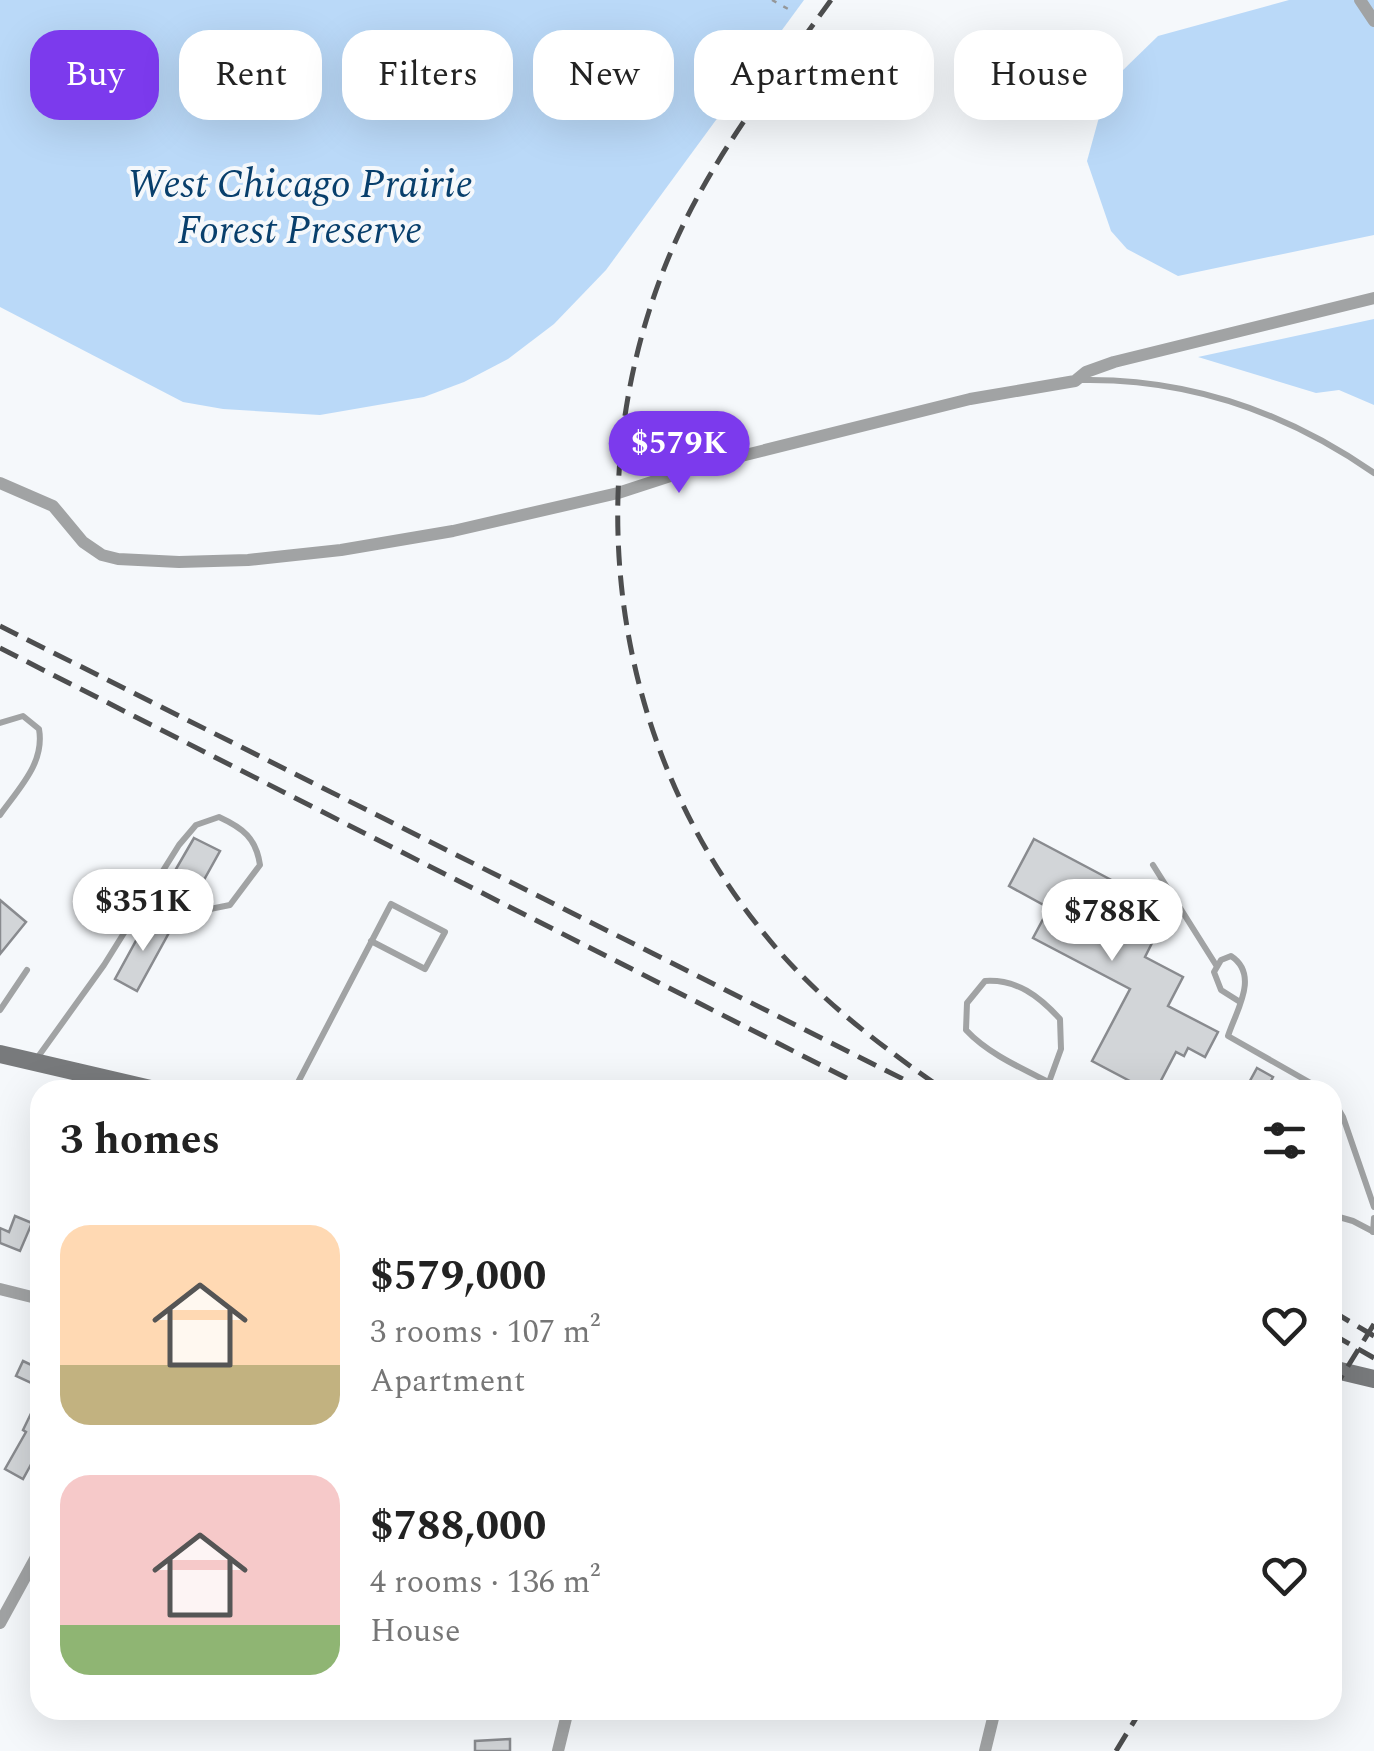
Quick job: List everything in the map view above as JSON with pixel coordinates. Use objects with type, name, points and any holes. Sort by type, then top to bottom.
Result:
[{"type":"main road","points":[[0,1054],[112,1080]]},
{"type":"main road","points":[[1342,1371],[1374,1379]]},
{"type":"street","points":[[1360,0],[1374,21]]},
{"type":"street","points":[[0,484],[53,506],[82,542],[102,555],[164,561],[248,560],[390,543],[618,493],[701,466],[970,399],[1075,380],[1114,362],[1374,298]]},
{"type":"street","points":[[0,1290],[30,1297]]},
{"type":"street","points":[[0,1622],[30,1568]]},
{"type":"street","points":[[558,1751],[566,1720]]},
{"type":"street","points":[[985,1751],[993,1720]]},
{"type":"lane","points":[[1075,380],[1154,383],[1248,405],[1316,438],[1374,473]]},
{"type":"lane","points":[[0,723],[23,716],[38,728],[42,746],[30,774],[0,815]]},
{"type":"lane","points":[[35,1062],[104,965],[145,898],[178,846],[196,824],[218,817],[237,825],[257,844],[260,865],[230,905],[190,912],[145,898]]},
{"type":"lane","points":[[1152,865],[1216,965],[1216,980],[1222,990],[1240,1002]]},
{"type":"lane","points":[[299,1080],[371,941],[391,904],[445,932],[425,969],[371,941]]},
{"type":"lane","points":[[1216,965],[1231,956],[1240,962],[1246,975],[1228,1036],[1305,1080]]},
{"type":"lane","points":[[0,1010],[27,970]]},
{"type":"lane","points":[[1046,1080],[980,1045],[966,1030],[967,1004],[984,981],[1012,982],[1044,1002],[1060,1019],[1062,1049],[1051,1080]]},
{"type":"lane","points":[[1342,1115],[1374,1207]]},
{"type":"lane","points":[[1342,1217],[1374,1232],[1374,1218]]},
{"type":"path","points":[[772,0],[790,10]]},
{"type":"green space","name":"West Chicago Prairie Forest Preserve","points":[[0,0],[804,0],[782,30],[694,30],[694,120],[716,120],[606,270],[554,324],[508,359],[464,382],[424,397],[320,415],[223,409],[183,402],[0,307]]},
{"type":"green space","points":[[1289,0],[1374,0],[1374,235],[1178,276],[1127,249],[1111,231],[1087,161],[1098,120],[1123,120],[1123,70],[1158,36]]},
{"type":"green space","points":[[1374,319],[1374,405],[1339,390],[1316,393],[1198,357]]},
{"type":"building","points":[[194,838],[220,851],[195,896],[169,881]]},
{"type":"building","points":[[1034,839],[1132,891],[1120,915],[1156,935],[1145,957],[1183,977],[1168,1006],[1218,1032],[1205,1057],[1188,1048],[1184,1056],[1176,1052],[1161,1080],[1128,1080],[1092,1061],[1130,989],[1033,938],[1049,908],[1009,886]]},
{"type":"building","points":[[0,900],[26,922],[0,954]]},
{"type":"building","points":[[149,917],[171,929],[137,991],[115,979]]},
{"type":"building","points":[[1257,1068],[1273,1077],[1271,1080],[1250,1080]]},
{"type":"building","points":[[15,1216],[30,1222],[20,1251],[0,1243],[0,1228],[9,1232]]},
{"type":"building","points":[[23,1361],[30,1364],[30,1382],[16,1376]]},
{"type":"building","points":[[30,1416],[30,1466],[23,1479],[5,1469],[26,1432],[23,1430]]},
{"type":"building","points":[[510,1739],[510,1751],[475,1751],[475,1741]]},
{"type":"railway","points":[[831,0],[745,119],[706,182],[673,247],[642,336],[623,428],[618,521],[625,613],[645,704],[677,791],[721,873],[777,949],[815,989],[930,1080]]},
{"type":"railway","points":[[0,626],[905,1080]]},
{"type":"railway","points":[[0,648],[850,1080]]},
{"type":"railway","points":[[1342,1317],[1374,1336]]},
{"type":"railway","points":[[1342,1376],[1374,1324]]},
{"type":"railway","points":[[1342,1340],[1374,1358]]},
{"type":"railway","points":[[1116,1751],[1135,1720]]}]
